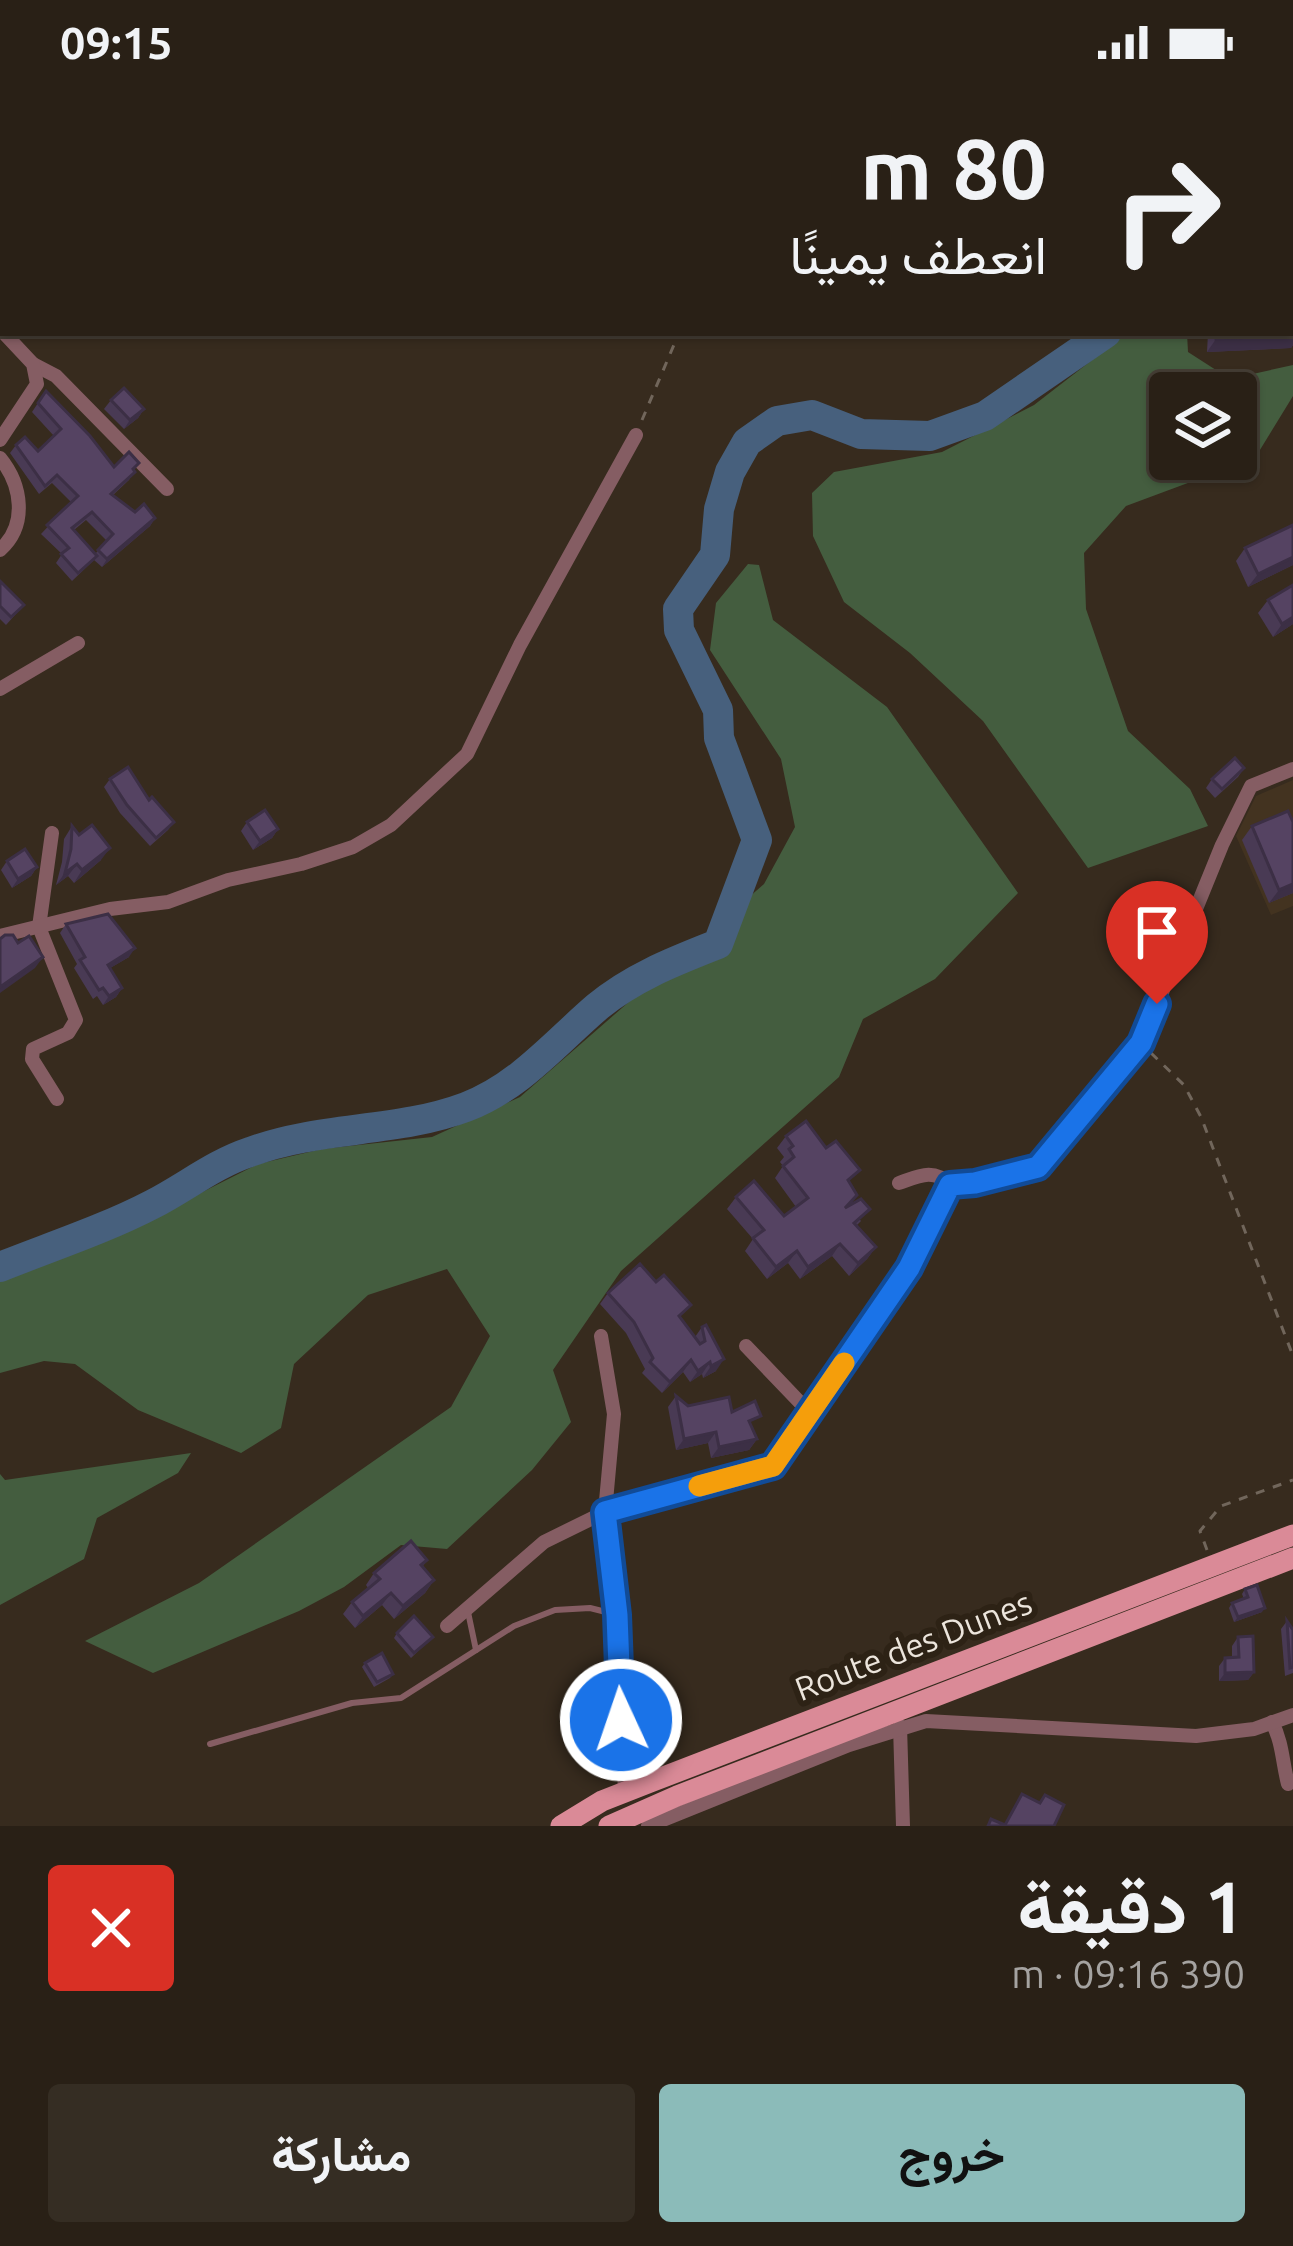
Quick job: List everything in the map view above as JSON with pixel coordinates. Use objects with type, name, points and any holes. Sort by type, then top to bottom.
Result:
[{"type":"main road","name":"Route des Dunes","points":[[561,1826],[625,1792],[1293,1535]]},
{"type":"main road","name":"Route des Dunes","points":[[609,1826],[1293,1558]]},
{"type":"street","points":[[7,336],[32,364],[56,376],[167,489]]},
{"type":"street","points":[[0,440],[37,384],[32,364]]},
{"type":"street","points":[[0,936],[110,909],[168,902],[227,880],[353,847],[391,825],[467,754],[520,645],[636,435]]},
{"type":"street","points":[[0,458],[10,469],[19,495],[20,516],[8,544],[0,550]]},
{"type":"street","points":[[0,689],[78,644]]},
{"type":"street","points":[[899,1183],[924,1173],[941,1176],[950,1185],[975,1183],[1038,1167],[1141,1043],[1251,786],[1293,769]]},
{"type":"street","points":[[52,833],[39,926],[76,1020],[68,1033],[33,1049],[32,1059],[57,1099]]},
{"type":"street","points":[[447,1626],[544,1542],[605,1512],[773,1466],[909,1268],[950,1185]]},
{"type":"street","points":[[601,1336],[614,1414],[605,1512],[617,1615],[625,1792]]},
{"type":"street","points":[[746,1346],[810,1413]]},
{"type":"street","points":[[647,1826],[900,1726],[950,1721],[1196,1736],[1254,1729],[1293,1715]]},
{"type":"street","points":[[1272,1722],[1284,1746],[1288,1784]]},
{"type":"street","points":[[900,1726],[903,1826]]},
{"type":"lane","points":[[467,1608],[476,1650]]},
{"type":"lane","points":[[210,1744],[352,1702],[401,1699],[514,1626],[555,1610],[590,1608],[617,1615]]},
{"type":"path","points":[[636,435],[678,336]]},
{"type":"path","points":[[1141,1043],[1184,1085],[1201,1117],[1293,1355]]},
{"type":"path","points":[[1214,1566],[1200,1531],[1206,1519],[1222,1506],[1293,1480]]},
{"type":"shaded area","points":[[1293,780],[1293,906],[1271,915],[1236,836],[1256,796]]},
{"type":"green space","points":[[1123,336],[1187,336],[1188,352],[1219,372],[1149,372],[1149,480],[1196,480],[1126,506],[1084,553],[1086,609],[1128,731],[1190,789],[1208,826],[1088,868],[983,721],[910,653],[844,602],[813,536],[812,493],[834,472],[942,452],[1034,405]]},
{"type":"green space","points":[[1293,365],[1293,396],[1257,455],[1257,373]]},
{"type":"green space","points":[[748,564],[759,565],[773,620],[887,707],[1018,893],[935,979],[863,1019],[839,1077],[621,1271],[553,1370],[571,1422],[532,1470],[447,1549],[401,1545],[344,1587],[299,1611],[153,1673],[85,1641],[199,1583],[451,1407],[490,1336],[447,1269],[368,1295],[294,1364],[281,1428],[241,1453],[138,1410],[75,1364],[44,1361],[0,1373],[0,1277],[147,1220],[258,1164],[322,1149],[432,1137],[520,1097],[764,884],[795,827],[781,759],[710,650],[716,603]]},
{"type":"green space","points":[[191,1453],[178,1473],[97,1518],[84,1559],[0,1605],[0,1474],[5,1480]]},
{"type":"building","points":[[124,388],[144,409],[130,420],[111,400]]},
{"type":"building","points":[[46,391],[114,467],[129,452],[139,463],[111,494],[135,512],[144,504],[155,518],[107,559],[98,550],[113,534],[92,512],[72,528],[97,556],[78,573],[61,554],[69,548],[47,525],[78,496],[57,475],[45,486],[16,445],[25,437],[38,451],[61,429],[38,403]]},
{"type":"building","points":[[1293,525],[1293,557],[1258,574],[1245,548]]},
{"type":"building","points":[[0,581],[24,605],[11,617],[0,606]]},
{"type":"building","points":[[1293,585],[1293,617],[1282,624],[1268,600]]},
{"type":"building","points":[[1235,758],[1244,768],[1222,789],[1212,779]]},
{"type":"building","points":[[128,767],[149,800],[152,797],[174,822],[156,838],[110,779]]},
{"type":"building","points":[[265,810],[278,829],[260,841],[247,822]]},
{"type":"building","points":[[1288,811],[1293,822],[1293,884],[1279,890],[1252,826]]},
{"type":"building","points":[[92,825],[110,848],[82,870],[77,864],[65,873],[72,826],[79,835]]},
{"type":"building","points":[[25,849],[37,867],[18,879],[7,861]]},
{"type":"building","points":[[108,914],[135,948],[108,965],[122,988],[109,996],[103,988],[99,990],[80,960],[85,957],[66,924]]},
{"type":"building","points":[[13,935],[18,943],[29,936],[43,957],[0,987],[0,939]]},
{"type":"building","points":[[806,1121],[826,1148],[836,1141],[860,1170],[848,1180],[857,1195],[845,1208],[861,1199],[870,1209],[854,1223],[876,1247],[858,1263],[840,1244],[808,1267],[797,1251],[776,1267],[753,1238],[764,1230],[736,1197],[754,1181],[784,1216],[808,1198],[783,1166],[794,1157],[786,1136]]},
{"type":"building","points":[[640,1264],[656,1282],[664,1275],[691,1305],[679,1316],[700,1344],[705,1341],[702,1327],[706,1325],[724,1359],[698,1371],[691,1360],[670,1382],[650,1362],[653,1358],[634,1322],[608,1293]]},
{"type":"building","points":[[676,1396],[688,1406],[729,1397],[732,1412],[755,1401],[761,1416],[749,1421],[757,1439],[719,1447],[716,1432],[684,1439]]},
{"type":"building","points":[[411,1541],[427,1560],[421,1565],[434,1580],[403,1606],[391,1593],[363,1616],[352,1602],[380,1579],[374,1573]]},
{"type":"building","points":[[1257,1585],[1265,1608],[1238,1617],[1232,1603],[1248,1597],[1245,1589]]},
{"type":"building","points":[[414,1616],[433,1637],[414,1653],[397,1633]]},
{"type":"building","points":[[1287,1621],[1293,1630],[1290,1668]]},
{"type":"building","points":[[1253,1636],[1254,1672],[1225,1673],[1225,1658],[1239,1657],[1238,1637]]},
{"type":"building","points":[[382,1653],[393,1674],[377,1682],[365,1663]]},
{"type":"building","points":[[1022,1794],[1040,1803],[1045,1795],[1064,1805],[1054,1826],[988,1826],[991,1819],[1005,1825]]},
{"type":"waterway","points":[[0,1267],[135,1213],[250,1152],[466,1107],[520,1076],[625,987],[718,944],[757,840],[719,738],[718,710],[679,630],[678,609],[715,555],[719,509],[730,472],[747,442],[777,421],[812,415],[861,434],[930,436],[985,416],[1102,336]]},
{"type":"slow traffic","points":[[699,1486],[773,1466],[844,1363]]},
{"type":"route","points":[[621,1720],[617,1615],[605,1512],[773,1466],[909,1268],[950,1185],[1038,1167],[1141,1043],[1157,1004]]}]
